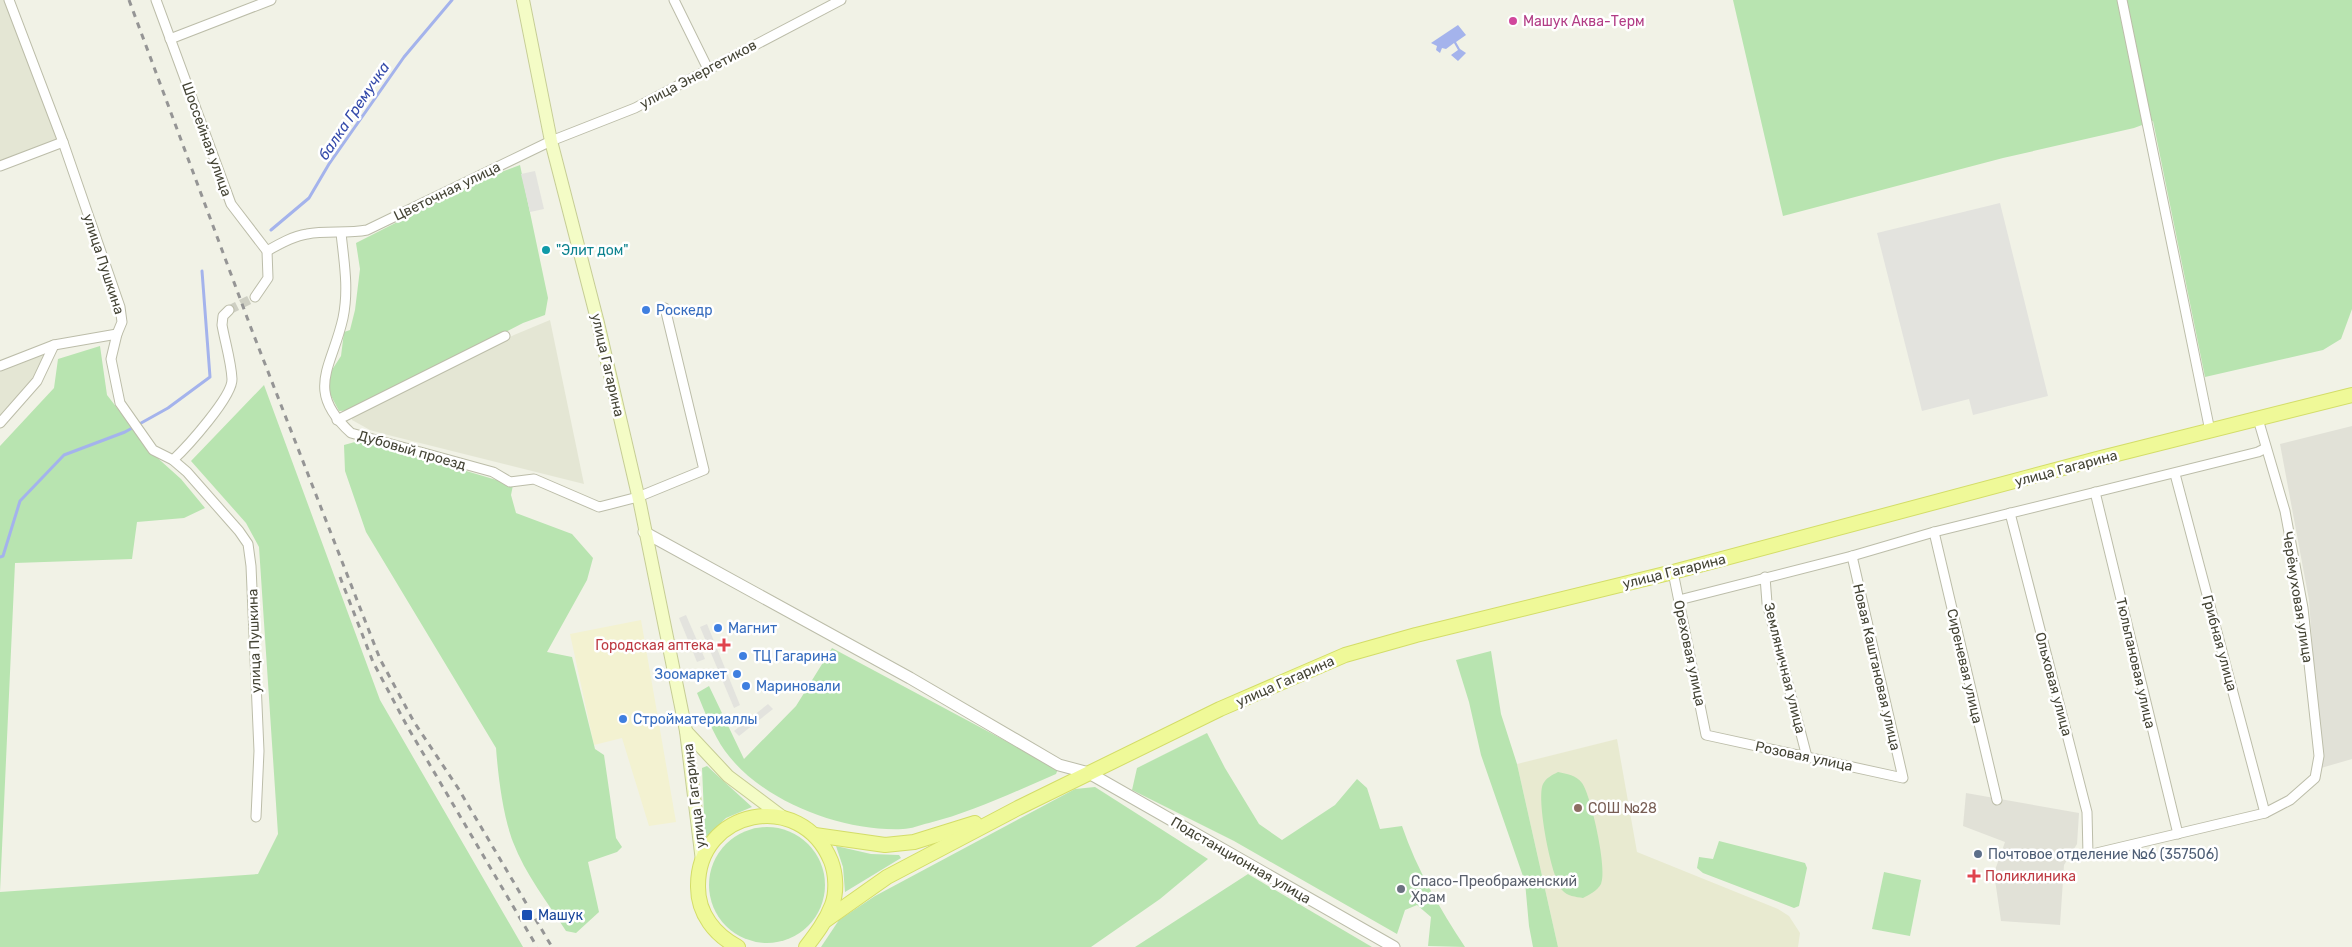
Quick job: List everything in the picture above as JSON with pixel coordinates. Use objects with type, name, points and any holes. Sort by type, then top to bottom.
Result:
[{"type":"main road","name":"улица Гагарина","points":[[522,0],[551,141],[598,323],[638,497],[686,731],[702,861]]},
{"type":"main road","name":"улица Гагарина","points":[[1018,808],[1220,709],[1346,654],[1673,572],[2352,394]]},
{"type":"main road","name":"улица Гагарина","points":[[686,731],[728,776],[784,818]]},
{"type":"main road","points":[[815,835],[885,845],[914,842],[942,835],[1018,808]]},
{"type":"main road","points":[[795,947],[887,876],[1018,808]]},
{"type":"main road","points":[[723,947],[704,914],[700,902],[698,876],[702,861],[715,840],[734,824],[750,817],[767,815],[795,822],[815,835],[830,858],[836,885],[833,904],[821,926],[806,947]]},
{"type":"main road","points":[[714,930],[738,947]]},
{"type":"street","name":"улица Пушкина","points":[[9,0],[63,142],[120,307],[122,322],[111,359],[120,403],[139,433],[153,450],[173,460],[187,472],[239,531],[248,544],[251,566],[259,751],[256,817]]},
{"type":"street","name":"Шоссейная улица","points":[[156,0],[231,204],[267,251]]},
{"type":"street","points":[[170,39],[271,0]]},
{"type":"street","points":[[674,0],[708,69]]},
{"type":"street","name":"улица Энергетиков","points":[[551,141],[635,108],[841,0]]},
{"type":"street","points":[[2122,0],[2210,431]]},
{"type":"street","name":"Цветочная улица","points":[[267,251],[282,242],[308,233],[341,233],[367,230],[551,141]]},
{"type":"street","points":[[0,166],[63,142]]},
{"type":"street","points":[[337,420],[328,405],[323,387],[343,318],[347,285],[341,233]]},
{"type":"street","points":[[255,297],[268,278],[267,251]]},
{"type":"street","name":"Дубовый проезд","points":[[505,336],[337,420],[351,433],[493,472],[510,482],[534,479],[600,507],[638,497],[704,470],[666,308]]},
{"type":"street","points":[[173,460],[202,427],[230,389],[232,380],[222,325],[223,316],[229,310]]},
{"type":"street","points":[[0,366],[54,345],[117,334]]},
{"type":"street","points":[[0,423],[37,381],[54,345]]},
{"type":"street","name":"Черёмуховая улица","points":[[2258,419],[2285,511],[2303,608],[2319,756],[2314,778],[2290,800],[2265,813]]},
{"type":"street","points":[[1679,600],[1852,556],[1934,532],[2175,474],[2258,452],[2266,448]]},
{"type":"street","name":"Грибная улица","points":[[2175,474],[2265,813]]},
{"type":"street","name":"Тюльпановая улица","points":[[2095,492],[2178,834]]},
{"type":"street","name":"Ольховая улица","points":[[2010,513],[2087,812],[2088,856],[2178,834]]},
{"type":"street","name":"Подстанционная улица","points":[[644,532],[901,673],[1059,765],[1089,773],[1394,947]]},
{"type":"street","name":"Сиреневая улица","points":[[1934,532],[1997,800]]},
{"type":"street","name":"Новая Каштановая улица","points":[[1852,556],[1903,778]]},
{"type":"street","name":"Ореховая улица","points":[[1673,572],[1706,734]]},
{"type":"street","name":"Земляничная улица","points":[[1765,577],[1767,603],[1807,757]]},
{"type":"street","name":"Розовая улица","points":[[1706,734],[1903,778]]},
{"type":"street","points":[[2178,834],[2265,813]]},
{"type":"shaded area","points":[[0,0],[9,0],[63,142],[0,167]]},
{"type":"shaded area","points":[[535,171],[544,209],[530,212],[521,174]]},
{"type":"shaded area","points":[[2000,203],[2048,396],[1973,415],[1969,399],[1922,411],[1877,233]]},
{"type":"shaded area","points":[[550,320],[584,484],[384,434],[370,430],[352,420],[352,415],[514,335]]},
{"type":"shaded area","points":[[54,345],[37,381],[0,423],[0,366]]},
{"type":"shaded area","points":[[2352,426],[2352,759],[2321,768],[2309,600],[2280,444]]},
{"type":"shaded area","points":[[686,615],[705,659],[697,662],[679,618]]},
{"type":"shaded area","name":"Стройматериаллы","points":[[641,620],[676,822],[649,826],[622,738],[594,745],[570,634]]},
{"type":"shaded area","points":[[707,624],[740,705],[734,708],[700,627]]},
{"type":"shaded area","points":[[768,704],[773,709],[739,736],[734,731]]},
{"type":"shaded area","name":"СОШ №28","points":[[1617,739],[1637,852],[1778,909],[1789,916],[1800,933],[1798,947],[1558,947],[1517,764]]},
{"type":"shaded area","points":[[1966,793],[2079,813],[2077,844],[2064,865],[2060,925],[2001,921],[1994,873],[2005,842],[1963,826]]},
{"type":"green space","points":[[1733,0],[2352,0],[2352,309],[2341,339],[2323,350],[2205,377],[2153,121],[2134,128],[2003,158],[1783,216]]},
{"type":"green space","points":[[520,165],[548,298],[545,315],[523,323],[353,410],[339,411],[329,392],[328,376],[341,356],[344,332],[350,330],[355,310],[360,269],[356,243],[480,180]]},
{"type":"green space","points":[[100,346],[107,395],[152,453],[181,479],[205,508],[184,518],[137,522],[132,559],[15,563],[0,892],[0,446],[54,388],[58,359]]},
{"type":"green space","points":[[264,385],[380,700],[523,947],[0,947],[0,892],[258,874],[278,834],[259,547],[246,523],[191,461]]},
{"type":"green space","points":[[362,440],[513,485],[511,495],[516,513],[572,534],[593,558],[587,580],[547,652],[572,657],[595,749],[604,755],[616,838],[622,847],[617,852],[588,862],[599,912],[576,933],[566,931],[530,877],[518,854],[509,832],[504,808],[496,748],[366,532],[345,471],[344,445]]},
{"type":"green space","points":[[832,648],[1058,769],[1056,774],[977,807],[906,829],[879,829],[829,819],[781,798],[759,785],[740,769],[725,751],[713,730],[697,693],[709,686],[744,759],[796,706]]},
{"type":"green space","points":[[1491,651],[1501,714],[1517,764],[1558,947],[1533,947],[1525,882],[1481,755],[1469,702],[1456,660]]},
{"type":"green space","points":[[1207,733],[1225,768],[1259,824],[1282,840],[1335,805],[1357,779],[1367,788],[1380,829],[1402,826],[1430,889],[1465,947],[1428,946],[1431,917],[1417,905],[1405,910],[1397,934],[1234,841],[1132,790],[1137,768]]},
{"type":"green space","points":[[707,766],[752,807],[726,818],[705,838],[702,768]]},
{"type":"green space","points":[[1558,772],[1568,774],[1582,783],[1590,802],[1598,833],[1603,876],[1601,884],[1595,891],[1583,898],[1569,895],[1562,890],[1553,870],[1549,854],[1541,805],[1541,792],[1546,780]]},
{"type":"green space","points":[[1095,787],[1208,859],[1160,899],[1091,947],[821,947],[839,920],[875,896],[1075,789]]},
{"type":"green space","points":[[767,827],[789,831],[808,844],[821,863],[825,885],[821,907],[808,926],[789,939],[767,943],[745,939],[726,926],[713,907],[709,885],[713,863],[726,844],[745,831]]},
{"type":"green space","points":[[1719,841],[1805,863],[1807,868],[1799,906],[1794,908],[1703,873],[1697,868],[1699,857],[1713,859]]},
{"type":"green space","points":[[836,846],[871,854],[899,855],[901,858],[845,892],[843,867]]},
{"type":"green space","points":[[1884,872],[1921,880],[1910,936],[1872,929]]},
{"type":"green space","points":[[1248,874],[1372,947],[1135,947]]},
{"type":"water","points":[[1458,25],[1466,35],[1456,42],[1460,49],[1466,53],[1458,61],[1451,55],[1458,50],[1454,43],[1446,49],[1442,48],[1440,53],[1436,50],[1437,46],[1431,43]]},
{"type":"waterway","name":"балка Гремучка","points":[[271,230],[309,198],[329,164],[404,57],[452,0]]},
{"type":"waterway","name":"балка Гремучка","points":[[0,557],[3,556],[20,501],[64,455],[125,432],[168,408],[210,377],[202,271]]},
{"type":"tunnel","points":[[229,310],[255,297]]},
{"type":"railway","points":[[129,0],[251,328],[380,659],[414,722],[458,788],[552,947]]},
{"type":"railway","points":[[340,577],[373,662],[407,726],[537,947]]},
{"type":"place","name":"Машук Аква-Терм","points":[[1513,21]]},
{"type":"place","name":"\"Элит дом\"","points":[[546,250]]},
{"type":"place","name":"Роскедр","points":[[646,310]]},
{"type":"place","name":"Магнит","points":[[718,628]]},
{"type":"place","name":"Городская аптека","points":[[724,645]]},
{"type":"place","name":"ТЦ Гагарина","points":[[743,656]]},
{"type":"place","name":"Зоомаркет","points":[[737,674]]},
{"type":"place","name":"Мариновали","points":[[746,686]]},
{"type":"place","name":"Стройматериаллы","points":[[623,719]]},
{"type":"place","name":"СОШ №28","points":[[1578,808]]},
{"type":"place","name":"Почтовое отделение №6 (357506)","points":[[1978,854]]},
{"type":"place","name":"Поликлиника","points":[[1974,876]]},
{"type":"place","name":"Спасо-Преображенский Храм","points":[[1401,889]]},
{"type":"place","name":"Машук","points":[[527,915]]}]
